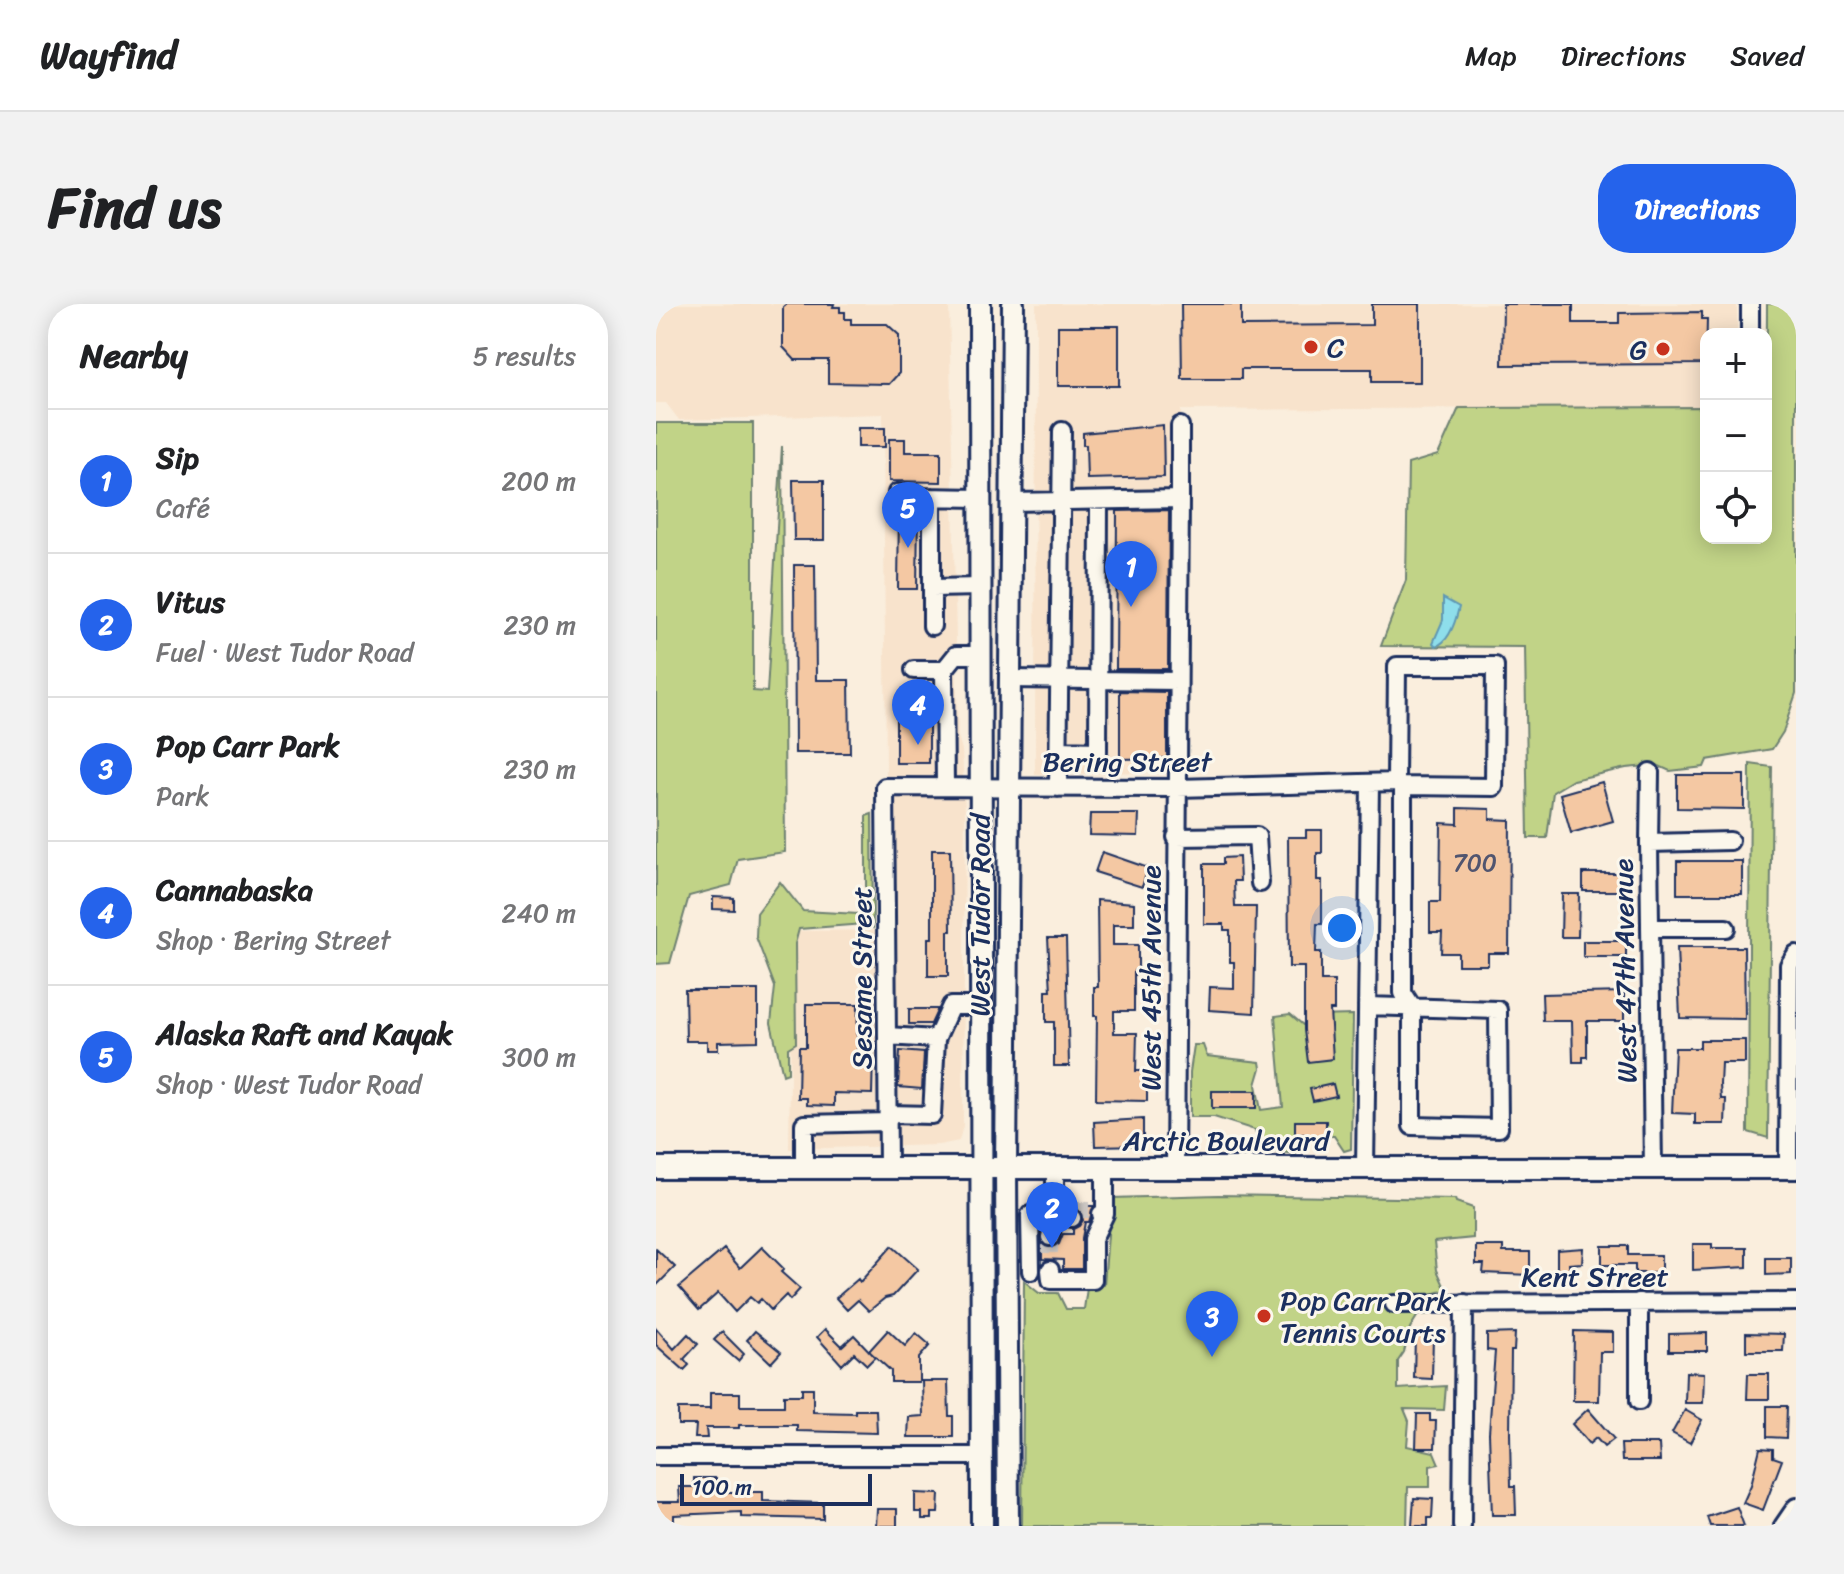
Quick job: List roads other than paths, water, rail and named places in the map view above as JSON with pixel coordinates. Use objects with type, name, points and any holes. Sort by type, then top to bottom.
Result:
[{"type":"main road","name":"West Tudor Road","points":[[980,304],[982,1526]]},
{"type":"main road","name":"West Tudor Road","points":[[1008,1526],[1006,1168],[1013,304]]},
{"type":"main road","name":"Arctic Boulevard","points":[[656,1168],[1792,1168]]},
{"type":"street","points":[[1750,304],[1750,328]]},
{"type":"street","name":"West 45th Avenue","points":[[1175,1169],[1180,426]]},
{"type":"street","points":[[1058,788],[1062,431]]},
{"type":"street","points":[[897,493],[980,498]]},
{"type":"street","points":[[932,497],[932,626]]},
{"type":"street","points":[[1011,502],[1180,499]]},
{"type":"street","points":[[1058,750],[1098,751],[1099,501]]},
{"type":"street","points":[[932,588],[981,587]]},
{"type":"street","points":[[945,787],[944,670],[956,655],[981,655]]},
{"type":"street","points":[[1367,1006],[1412,1007],[1498,1010],[1499,1128],[1412,1126],[1412,1007],[1403,993],[1399,784],[1397,666],[1495,666],[1494,787],[1399,784]]},
{"type":"street","points":[[914,670],[944,670]]},
{"type":"street","points":[[1009,679],[1178,681]]},
{"type":"street","name":"West 47th Avenue","points":[[1650,772],[1653,1169]]},
{"type":"street","points":[[1365,1168],[1370,783]]},
{"type":"street","name":"Bering Street","points":[[885,787],[1177,788],[1399,784]]},
{"type":"street","name":"Sesame Street","points":[[885,787],[888,1168]]},
{"type":"street","points":[[1176,837],[1257,836],[1260,883]]},
{"type":"street","points":[[1649,843],[1730,841]]},
{"type":"street","points":[[1650,928],[1726,928]]},
{"type":"street","points":[[1792,1168],[1792,990],[1789,965],[1796,954]]},
{"type":"street","points":[[804,1169],[804,1124],[932,1115],[936,1039],[951,1006],[981,1006]]},
{"type":"street","points":[[887,1036],[936,1039]]},
{"type":"street","points":[[1050,1237],[1066,1214],[1055,1168]]},
{"type":"street","points":[[1006,1271],[1031,1271],[1050,1265],[1051,1280],[1093,1280],[1093,1239],[1105,1168]]},
{"type":"street","points":[[1006,1215],[1066,1214]]},
{"type":"street","points":[[1030,1215],[1031,1271]]},
{"type":"street","points":[[1639,1302],[1639,1401]]},
{"type":"street","name":"Kent Street","points":[[1394,1304],[1796,1302]]},
{"type":"street","points":[[1462,1526],[1464,1303]]},
{"type":"street","points":[[656,1456],[981,1456]]},
{"type":"street","points":[[1783,1526],[1796,1507]]},
{"type":"water","points":[[1443,598],[1459,607],[1449,635],[1436,646],[1433,643],[1443,620]]},
{"type":"tunnel","points":[[1073,1210],[1093,1210]]},
{"type":"tunnel","points":[[1050,1237],[1050,1260]]},
{"type":"place","name":"C","points":[[1311,347]]},
{"type":"place","name":"G","points":[[1663,349]]},
{"type":"place","name":"Alaska Raft and Kayak","points":[[908,548]]},
{"type":"place","name":"Sip","points":[[1131,607]]},
{"type":"place","name":"Cannabaska","points":[[918,745]]},
{"type":"place","name":"Vitus","points":[[1052,1248]]},
{"type":"place","name":"Pop Carr Park Tennis Courts","points":[[1264,1316]]},
{"type":"place","name":"Pop Carr Park","points":[[1212,1357]]}]
